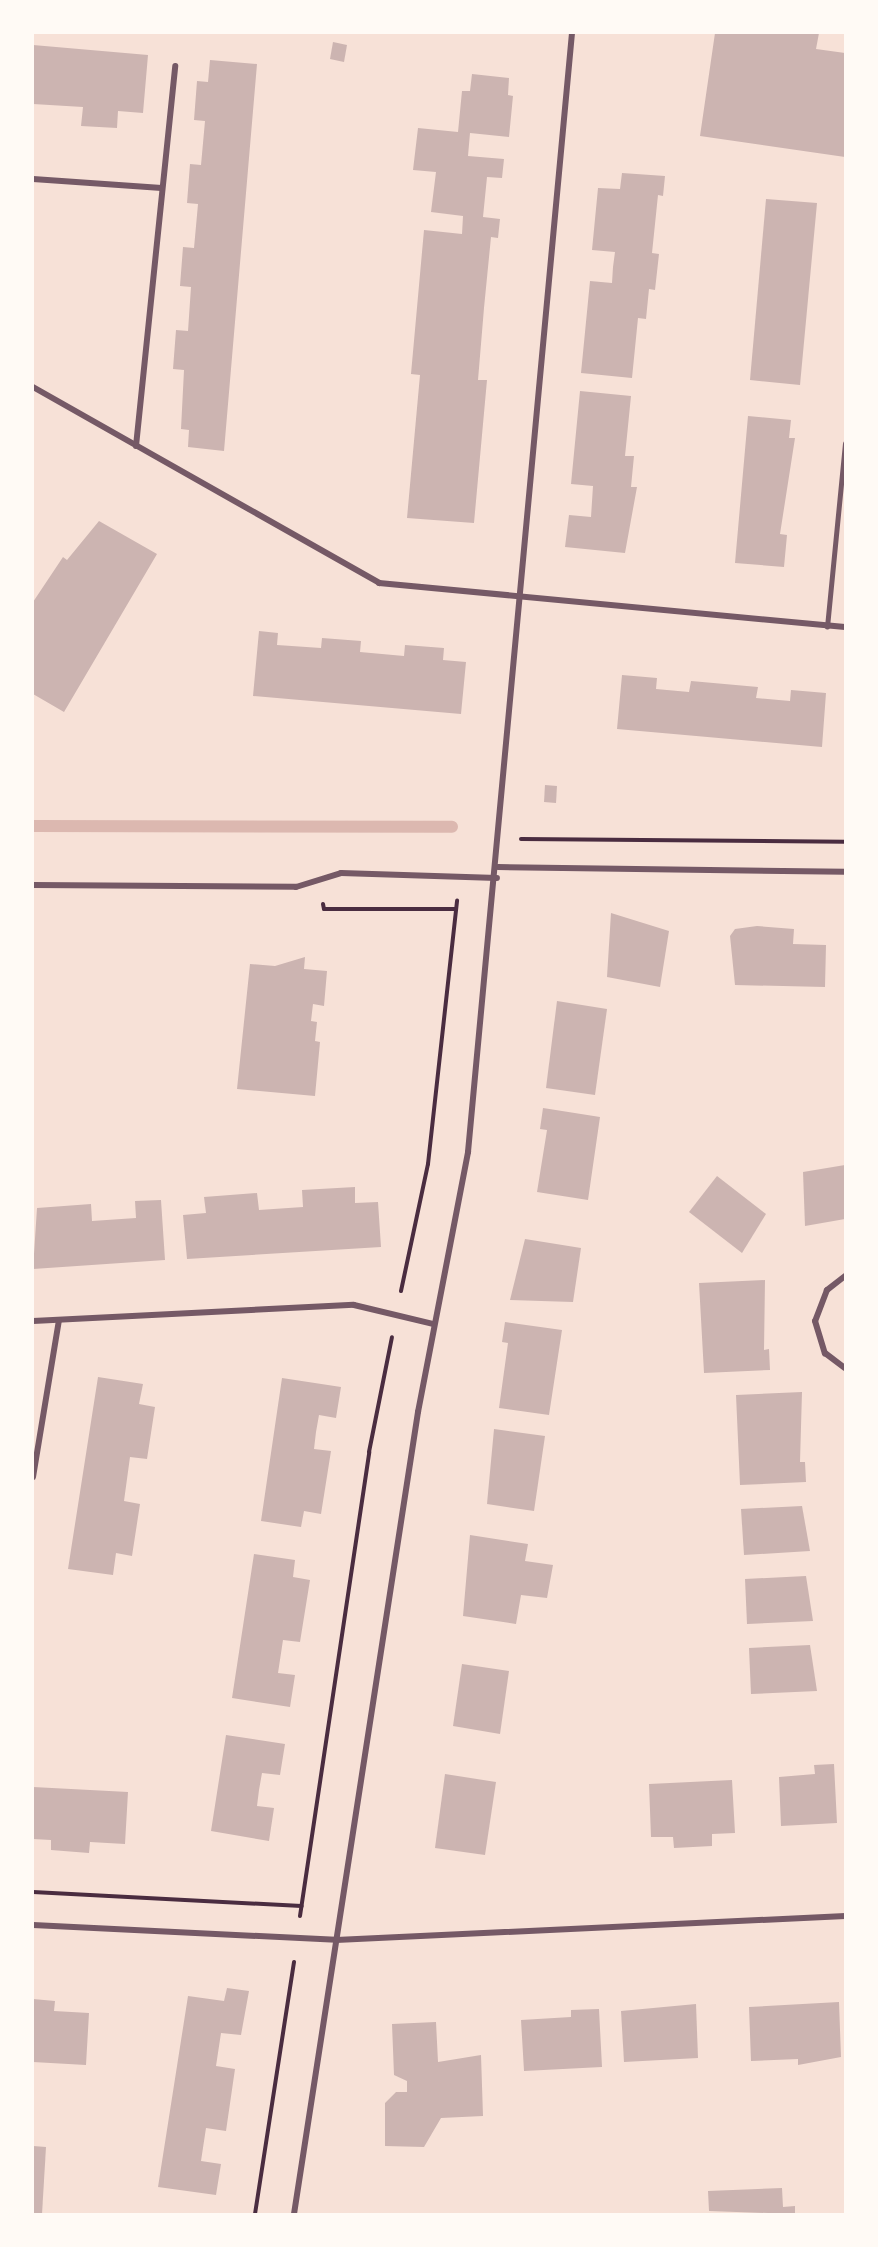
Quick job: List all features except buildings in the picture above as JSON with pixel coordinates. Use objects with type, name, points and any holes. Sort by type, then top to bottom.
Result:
[{"type":"street","points":[[294,2214],[433,1324],[468,1152],[497,878],[572,33]]},
{"type":"street","points":[[136,446],[175,66]]},
{"type":"street","points":[[33,179],[162,188]]},
{"type":"street","points":[[33,387],[379,583],[522,601],[845,627]]},
{"type":"street","points":[[498,867],[845,872]]},
{"type":"street","points":[[33,885],[296,887],[341,873],[497,878]]},
{"type":"street","points":[[845,1276],[826,1290],[815,1321],[825,1353],[845,1368]]},
{"type":"street","points":[[33,1321],[321,1305],[397,1312],[433,1324]]},
{"type":"street","points":[[33,1477],[59,1320]]},
{"type":"street","points":[[33,1925],[336,1940],[845,1916]]},
{"type":"lane","points":[[827,627],[845,444]]},
{"type":"path","points":[[500,839],[845,842]]},
{"type":"path","points":[[255,2214],[369,1452],[428,1164],[459,877]]},
{"type":"path","points":[[33,1892],[302,1906]]},
{"type":"waterway","points":[[33,826],[452,827]]}]
